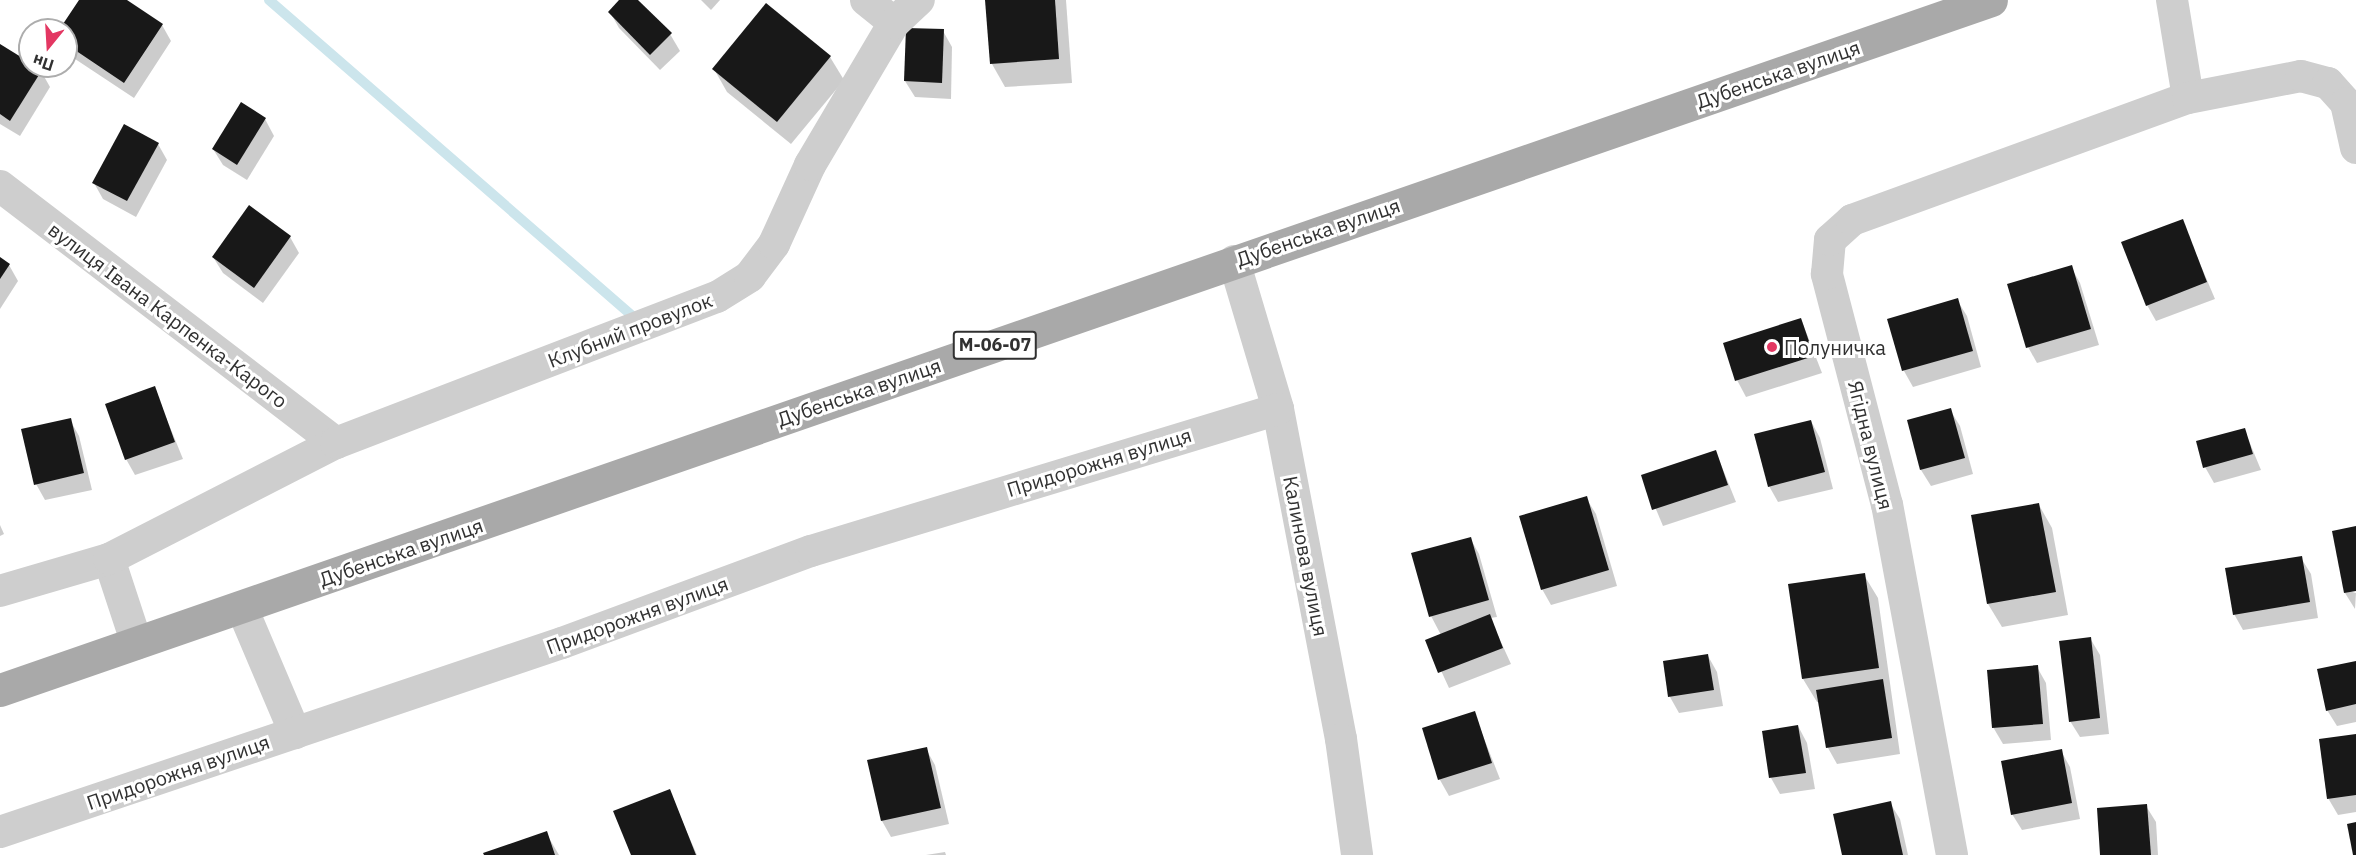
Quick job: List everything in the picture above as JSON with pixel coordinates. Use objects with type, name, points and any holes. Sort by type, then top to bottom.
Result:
[{"type":"main road","name":"Дубенська вулиця","points":[[0,690],[1991,0]]},
{"type":"street","points":[[866,0],[894,23]]},
{"type":"street","name":"Клубний провулок","points":[[0,591],[109,560],[336,443],[717,297],[750,276],[774,244],[810,165],[894,23],[919,0]]},
{"type":"street","points":[[2172,0],[2188,98]]},
{"type":"street","name":"Ягідна вулиця","points":[[1952,855],[1887,505],[1827,274],[1830,240],[1851,220],[2188,98],[2301,76],[2328,83],[2346,103],[2356,148]]},
{"type":"street","name":"вулиця Івана Карпенка-Карого","points":[[0,186],[336,443]]},
{"type":"street","name":"Калинова вулиця","points":[[1234,261],[1278,409],[1341,739],[1357,855]]},
{"type":"street","name":"Придорожня вулиця","points":[[0,832],[562,644],[811,551],[1278,409]]},
{"type":"street","points":[[109,560],[137,644]]},
{"type":"street","points":[[242,608],[295,733]]},
{"type":"building","points":[[79,0],[127,0],[163,24],[124,83],[78,52],[78,18],[67,18]]},
{"type":"building","points":[[619,0],[638,0],[672,33],[650,55],[608,12]]},
{"type":"building","points":[[985,0],[1055,0],[1059,59],[990,64]]},
{"type":"building","points":[[766,3],[831,56],[777,122],[712,69]]},
{"type":"building","points":[[906,28],[944,29],[942,83],[904,81]]},
{"type":"building","points":[[0,44],[18,55],[18,78],[37,78],[10,121],[0,114]]},
{"type":"building","points":[[241,102],[266,118],[237,165],[212,149]]},
{"type":"building","points":[[124,124],[159,143],[127,201],[92,183]]},
{"type":"building","points":[[249,205],[291,236],[254,288],[212,257]]},
{"type":"building","points":[[2183,219],[2207,282],[2146,306],[2121,242]]},
{"type":"building","points":[[0,257],[10,264],[0,279]]},
{"type":"building","points":[[2072,265],[2091,329],[2026,348],[2007,284]]},
{"type":"building","points":[[1958,298],[1973,351],[1902,371],[1887,319]]},
{"type":"building","points":[[1801,318],[1814,356],[1735,381],[1723,343]]},
{"type":"building","points":[[155,386],[175,442],[125,460],[105,404]]},
{"type":"building","points":[[1951,408],[1965,458],[1920,470],[1907,420]]},
{"type":"building","points":[[71,418],[84,473],[34,485],[21,429]]},
{"type":"building","points":[[1811,420],[1825,472],[1768,487],[1754,434]]},
{"type":"building","points":[[2245,428],[2253,454],[2203,468],[2196,441]]},
{"type":"building","points":[[1716,450],[1728,485],[1652,510],[1641,475]]},
{"type":"building","points":[[1587,496],[1609,570],[1541,590],[1519,516]]},
{"type":"building","points":[[2039,503],[2056,592],[1987,604],[1971,515]]},
{"type":"building","points":[[2356,526],[2356,591],[2344,593],[2332,531]]},
{"type":"building","points":[[1471,537],[1489,600],[1429,617],[1411,553]]},
{"type":"building","points":[[2302,556],[2310,602],[2233,615],[2225,568]]},
{"type":"building","points":[[1865,573],[1879,668],[1802,679],[1788,584]]},
{"type":"building","points":[[1490,614],[1503,648],[1438,673],[1425,640]]},
{"type":"building","points":[[2091,637],[2100,718],[2069,722],[2059,641]]},
{"type":"building","points":[[1708,654],[1714,690],[1668,697],[1663,661]]},
{"type":"building","points":[[2356,661],[2356,704],[2326,711],[2317,669]]},
{"type":"building","points":[[2038,665],[2043,724],[1992,728],[1987,670]]},
{"type":"building","points":[[1883,679],[1892,738],[1826,748],[1816,690]]},
{"type":"building","points":[[1475,711],[1492,763],[1438,780],[1422,728]]},
{"type":"building","points":[[1798,725],[1806,773],[1769,778],[1762,731]]},
{"type":"building","points":[[2356,734],[2356,795],[2327,799],[2319,739]]},
{"type":"building","points":[[927,747],[941,808],[881,821],[867,760]]},
{"type":"building","points":[[2062,749],[2072,803],[2011,815],[2001,761]]},
{"type":"building","points":[[670,789],[696,855],[631,855],[613,811]]},
{"type":"building","points":[[1891,801],[1903,855],[1842,855],[1833,814]]},
{"type":"building","points":[[2147,804],[2151,855],[2100,855],[2097,808]]},
{"type":"building","points":[[2356,822],[2356,855],[2353,855],[2347,824]]},
{"type":"building","points":[[547,831],[555,855],[484,855],[483,853]]},
{"type":"waterway","points":[[269,0],[633,316]]},
{"type":"place","name":"Полуничка","points":[[1772,347]]}]
